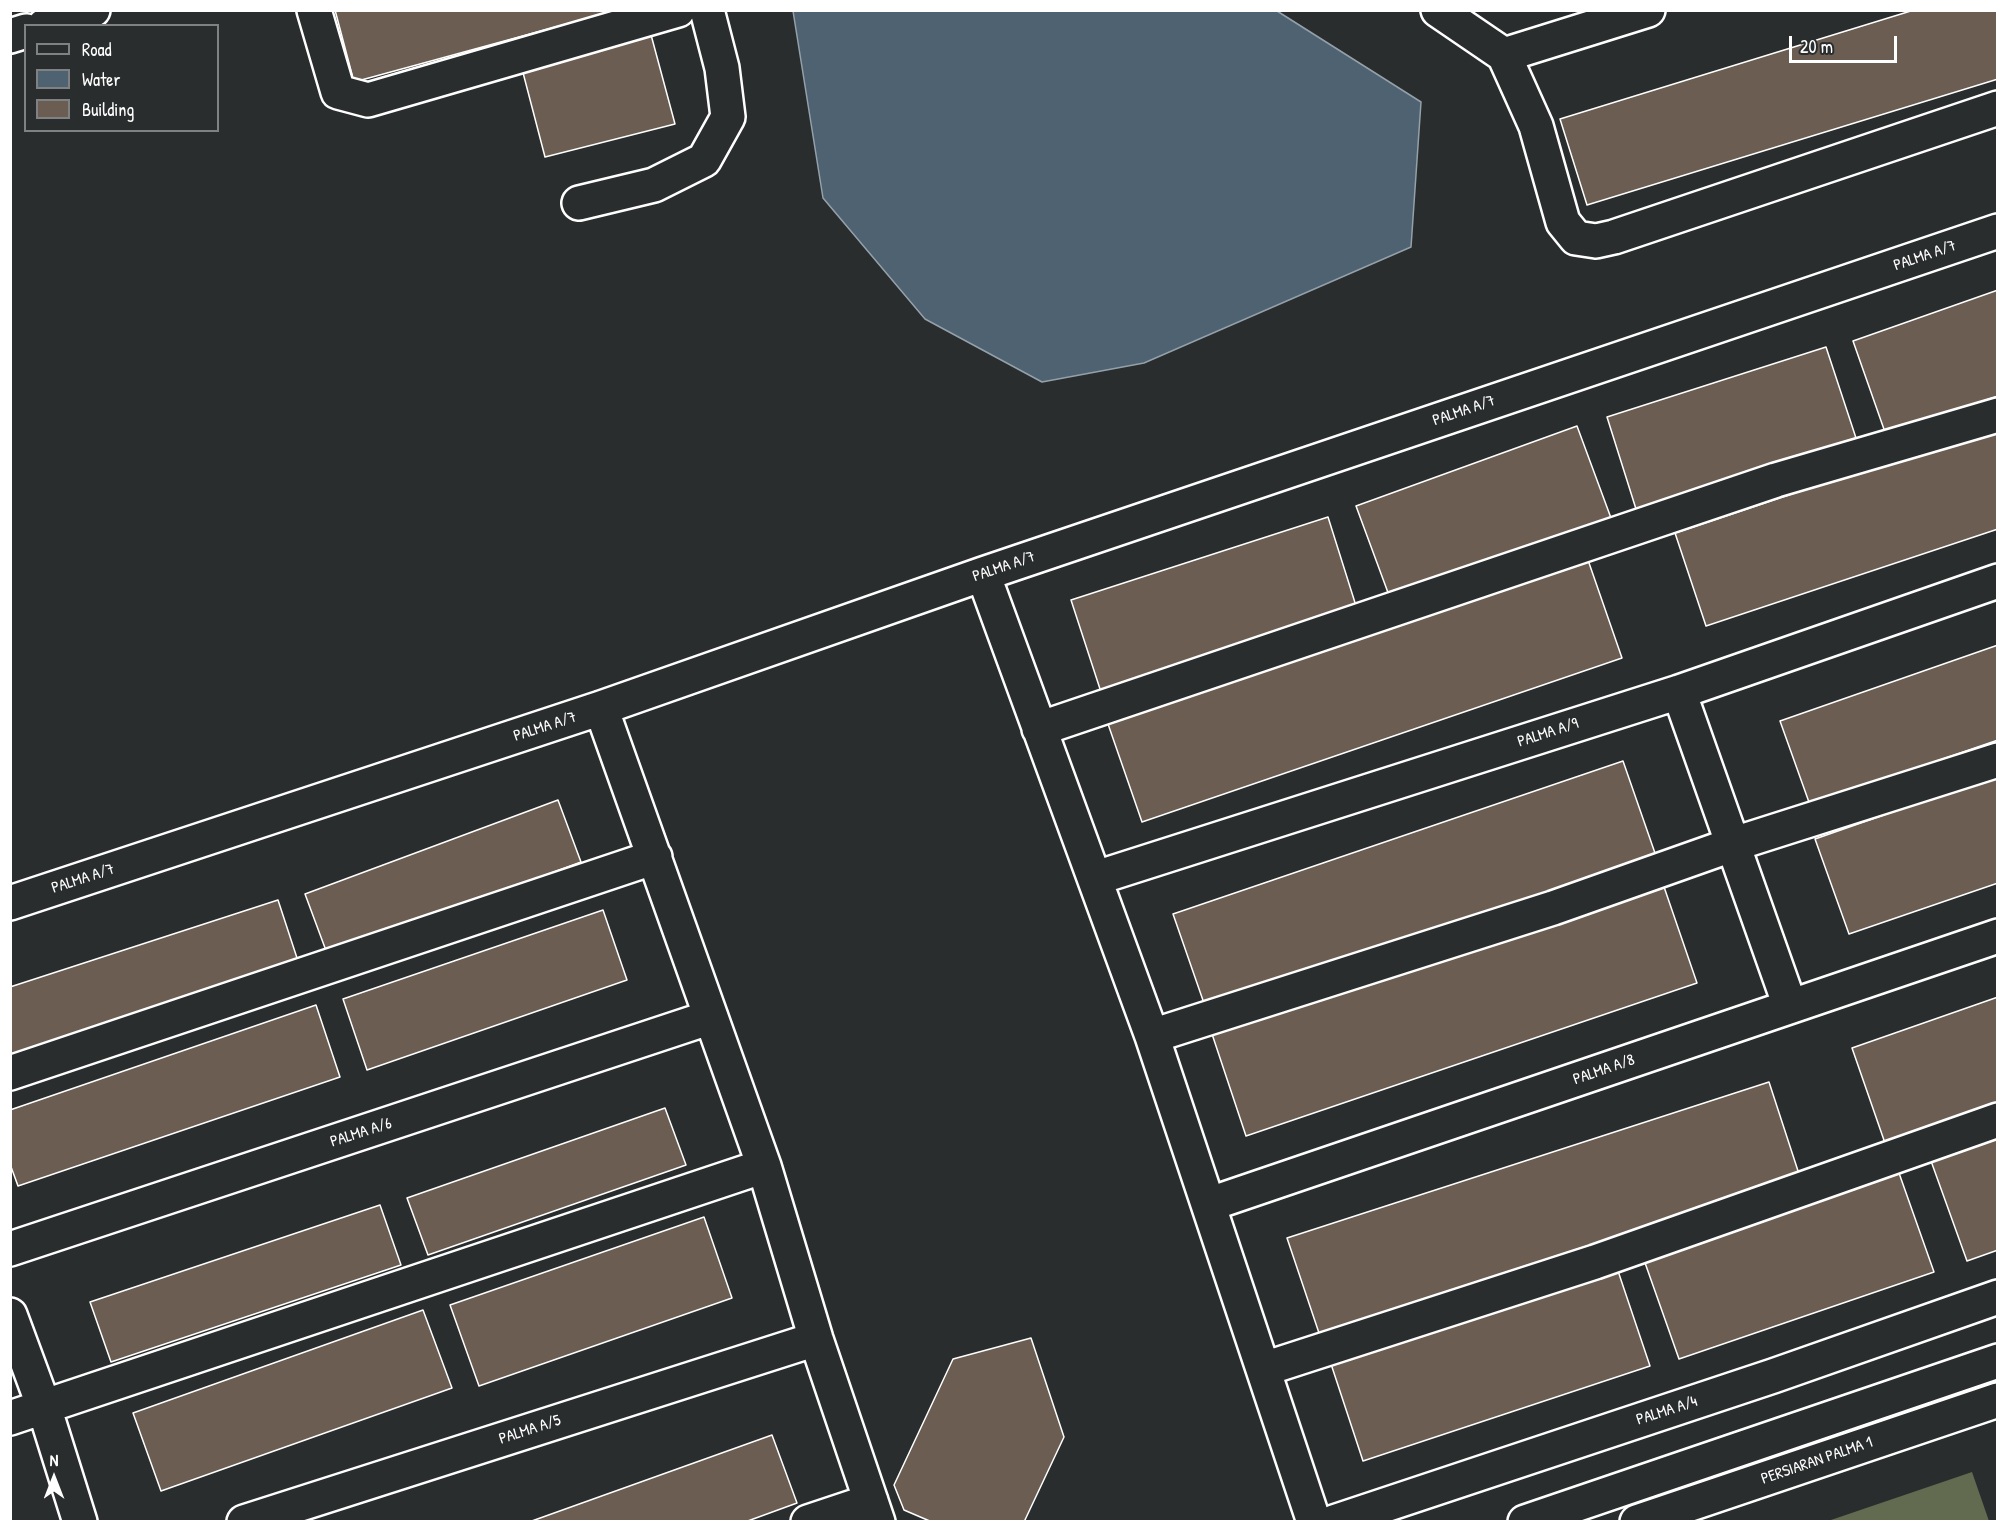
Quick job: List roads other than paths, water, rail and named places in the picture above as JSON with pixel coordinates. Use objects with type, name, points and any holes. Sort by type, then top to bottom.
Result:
[{"type":"street","points":[[50,24],[93,10]]},
{"type":"street","points":[[314,10],[338,92],[368,100],[678,10]]},
{"type":"street","points":[[579,203],[654,185],[704,160],[728,117],[722,68],[707,10]]},
{"type":"street","points":[[1438,10],[1504,55],[1536,126],[1563,222],[1576,238],[1596,241],[1614,237],[1998,108]]},
{"type":"street","points":[[1504,55],[1648,10]]},
{"type":"street","name":"PALMA A/7","points":[[10,903],[602,708],[983,574],[1998,231]]},
{"type":"street","points":[[1039,729],[1776,480],[1998,415]]},
{"type":"street","points":[[983,574],[1152,1036],[1314,1521]]},
{"type":"street","name":"PALMA A/9","points":[[1096,878],[1679,692],[1998,581]]},
{"type":"street","points":[[1679,692],[1790,1006]]},
{"type":"street","points":[[602,708],[764,1166],[816,1339],[875,1511],[808,1521]]},
{"type":"street","points":[[1152,1036],[1553,908],[1734,844],[1998,760]]},
{"type":"street","points":[[10,1073],[655,857]]},
{"type":"street","name":"PALMA A/8","points":[[1210,1204],[1998,936]]},
{"type":"street","name":"PALMA A/6","points":[[10,1249],[711,1017]]},
{"type":"street","points":[[1264,1368],[1595,1262],[1998,1120]]},
{"type":"street","points":[[10,1418],[764,1166]]},
{"type":"street","name":"PALMA A/4","points":[[1334,1521],[1773,1376],[1998,1297]]},
{"type":"street","points":[[10,1315],[44,1407],[80,1521]]},
{"type":"street","name":"PALMA A/5","points":[[244,1521],[816,1339]]},
{"type":"street","points":[[1525,1521],[1990,1363],[1996,1405]]},
{"type":"street","name":"PERSIARAN PALMA 1","points":[[1637,1521],[1996,1405]]},
{"type":"water","points":[[793,11],[1277,11],[1421,102],[1411,247],[1144,363],[1042,382],[925,319],[823,198]]}]
